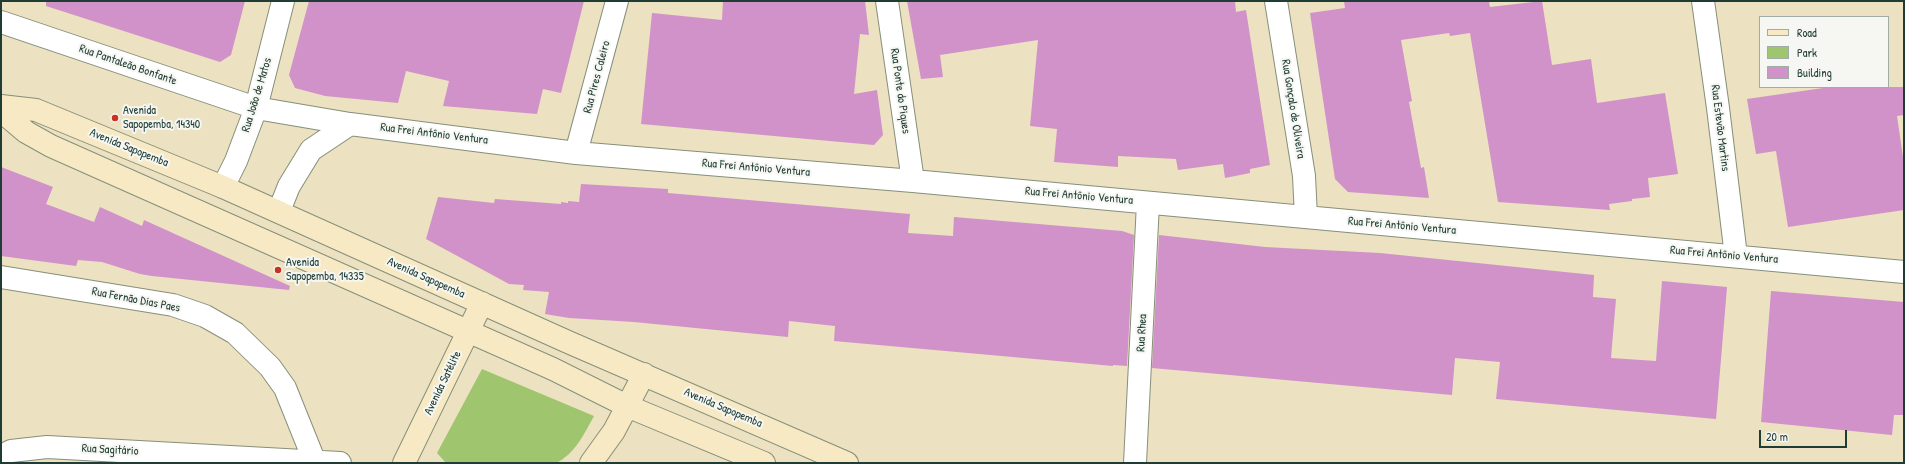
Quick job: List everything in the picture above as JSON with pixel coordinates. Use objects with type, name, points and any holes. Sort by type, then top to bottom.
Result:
[{"type":"main road","name":"Avenida Sapopemba","points":[[1,106],[36,110],[223,187],[482,303],[847,463]]},
{"type":"main road","points":[[1,111],[26,132],[51,146],[552,369],[627,406],[763,463]]},
{"type":"main road","name":"Avenida Satélite","points":[[404,463],[482,303]]},
{"type":"main road","points":[[590,463],[606,444],[644,374]]},
{"type":"main road","points":[[756,463],[763,463]]},
{"type":"street","name":"Rua João de Matos","points":[[223,187],[236,161],[256,108],[283,1]]},
{"type":"street","name":"Rua Pires Caleiro","points":[[576,153],[617,1]]},
{"type":"street","name":"Rua Ponte do Piques","points":[[887,1],[913,181]]},
{"type":"street","name":"Rua Gonçalo de Oliveira","points":[[1276,1],[1304,176],[1306,217]]},
{"type":"street","name":"Rua Estevão Martins","points":[[1703,1],[1736,256]]},
{"type":"street","name":"Rua Pantaleão Bonfante","points":[[1,22],[256,108]]},
{"type":"street","name":"Rua Frei Antônio Ventura","points":[[256,108],[350,124],[576,153],[913,181],[1904,272]]},
{"type":"street","points":[[279,211],[289,186],[311,150],[350,124]]},
{"type":"street","name":"Rua Rhea","points":[[1135,463],[1148,203]]},
{"type":"street","name":"Rua Fernão Dias Paes","points":[[1,277],[173,305],[205,316],[235,333],[270,367],[285,388],[314,460]]},
{"type":"street","name":"Rua Sagitário","points":[[1,456],[11,451],[47,447],[314,460],[340,463]]},
{"type":"green space","points":[[482,369],[594,416],[574,449],[556,463],[446,463],[437,453]]},
{"type":"building","points":[[46,1],[245,1],[231,55],[220,62],[46,6]]},
{"type":"building","points":[[309,1],[584,1],[561,93],[543,89],[537,114],[443,106],[449,81],[406,71],[398,103],[325,96],[295,88],[289,75]]},
{"type":"building","points":[[723,1],[865,1],[869,35],[860,34],[854,94],[877,90],[883,135],[874,145],[641,124],[652,13],[722,20]]},
{"type":"building","points":[[907,1],[1235,1],[1236,12],[1246,10],[1270,165],[1250,169],[1250,173],[1225,178],[1223,164],[1178,170],[1176,159],[1118,156],[1118,167],[1054,162],[1057,129],[1030,126],[1038,40],[940,55],[943,77],[921,79]]},
{"type":"building","points":[[1344,1],[1489,1],[1490,7],[1542,1],[1552,65],[1591,59],[1597,103],[1665,93],[1678,174],[1648,178],[1650,197],[1609,204],[1610,210],[1498,202],[1470,33],[1450,36],[1449,33],[1401,40],[1412,101],[1409,102],[1421,168],[1424,167],[1429,198],[1348,192],[1335,179],[1310,13],[1345,8]]},
{"type":"building","points":[[1904,87],[1904,115],[1897,116],[1904,164],[1904,210],[1788,227],[1776,151],[1756,154],[1747,99],[1823,88]]},
{"type":"building","points":[[1,167],[53,187],[46,204],[94,222],[100,207],[142,226],[144,220],[290,286],[289,290],[152,276],[140,274],[102,262],[78,260],[76,266],[1,256]]},
{"type":"building","points":[[581,184],[668,189],[668,193],[910,214],[908,233],[953,236],[954,217],[1122,231],[1134,235],[1127,366],[834,341],[835,326],[789,321],[788,337],[634,322],[569,318],[545,314],[549,292],[523,290],[524,285],[509,284],[426,239],[438,197],[494,203],[495,199],[561,204],[561,202],[568,203],[568,201],[579,202]]},
{"type":"building","points":[[1159,235],[1265,247],[1380,253],[1594,275],[1593,297],[1616,299],[1611,358],[1656,361],[1662,281],[1727,287],[1716,419],[1496,399],[1500,362],[1455,358],[1452,395],[1152,368]]},
{"type":"building","points":[[1771,291],[1904,302],[1904,415],[1894,415],[1892,435],[1761,422]]},
{"type":"place","name":"Avenida Sapopemba, 14340","points":[[115,118]]},
{"type":"place","name":"Avenida Sapopemba, 14335","points":[[278,270]]}]
